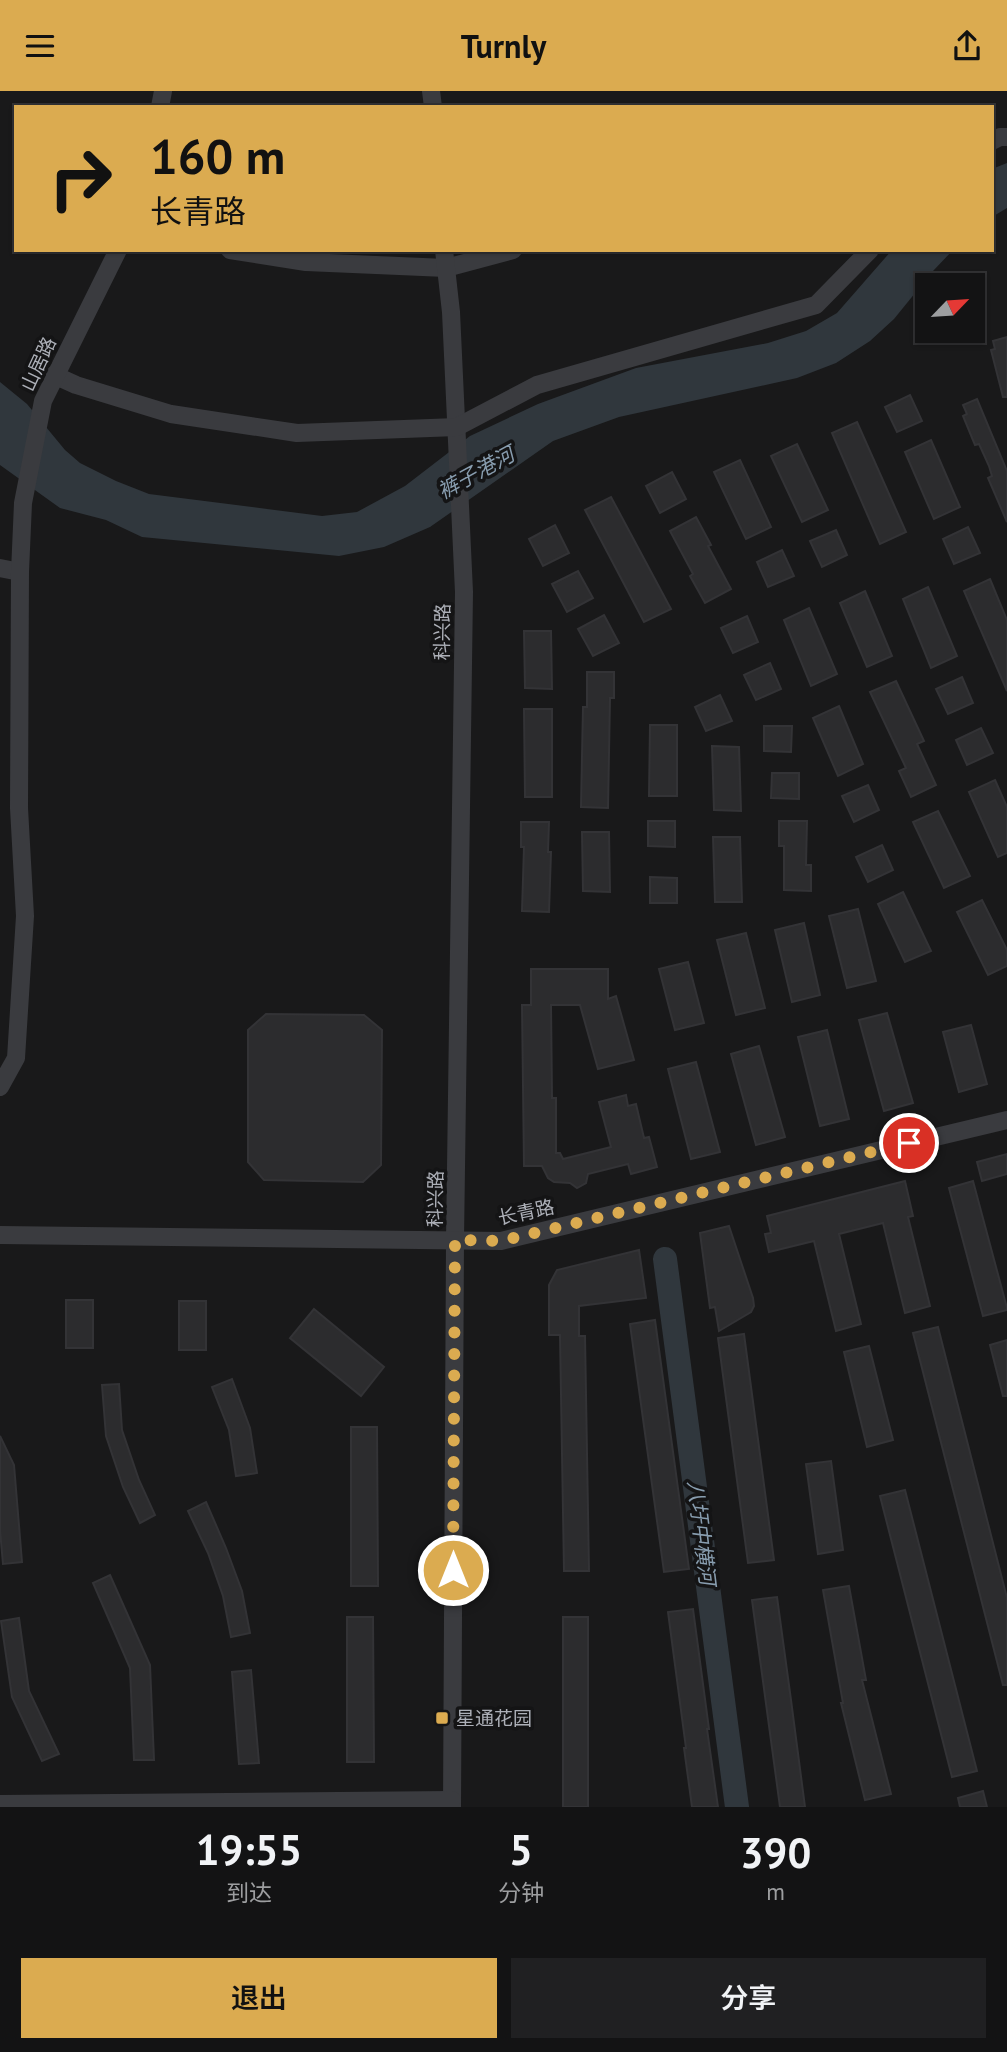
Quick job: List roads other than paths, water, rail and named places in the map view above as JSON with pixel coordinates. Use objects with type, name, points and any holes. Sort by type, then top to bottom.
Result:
[{"type":"street","name":"山居路","points":[[0,1087],[16,1058],[25,916],[19,807],[23,503],[43,401],[117,252]]},
{"type":"street","points":[[243,252],[306,262],[445,259],[498,252]]},
{"type":"street","points":[[54,375],[76,385],[171,414],[297,433],[457,433],[537,385],[816,305],[868,252]]},
{"type":"street","name":"科兴路","points":[[445,259],[451,311],[464,592],[455,1240],[452,1804]]},
{"type":"street","points":[[0,568],[20,572]]},
{"type":"street","name":"长青路","points":[[0,1235],[501,1241],[1007,1120]]},
{"type":"street","points":[[0,1804],[452,1804]]},
{"type":"water","points":[[1007,163],[1007,208],[994,216],[994,168]]},
{"type":"water","name":"裤子港河","points":[[890,252],[951,252],[931,273],[915,273],[915,293],[894,319],[870,341],[836,363],[797,378],[619,417],[553,441],[430,527],[384,547],[339,556],[142,537],[106,520],[60,508],[0,465],[0,382],[27,404],[65,450],[80,463],[149,494],[322,516],[357,512],[405,486],[470,436],[538,404],[636,368],[768,343],[806,331],[837,313]]},
{"type":"waterway","name":"八圩中横河","points":[[665,1259],[737,1807]]},
{"type":"place","name":"星通花园","points":[[442,1718]]}]
